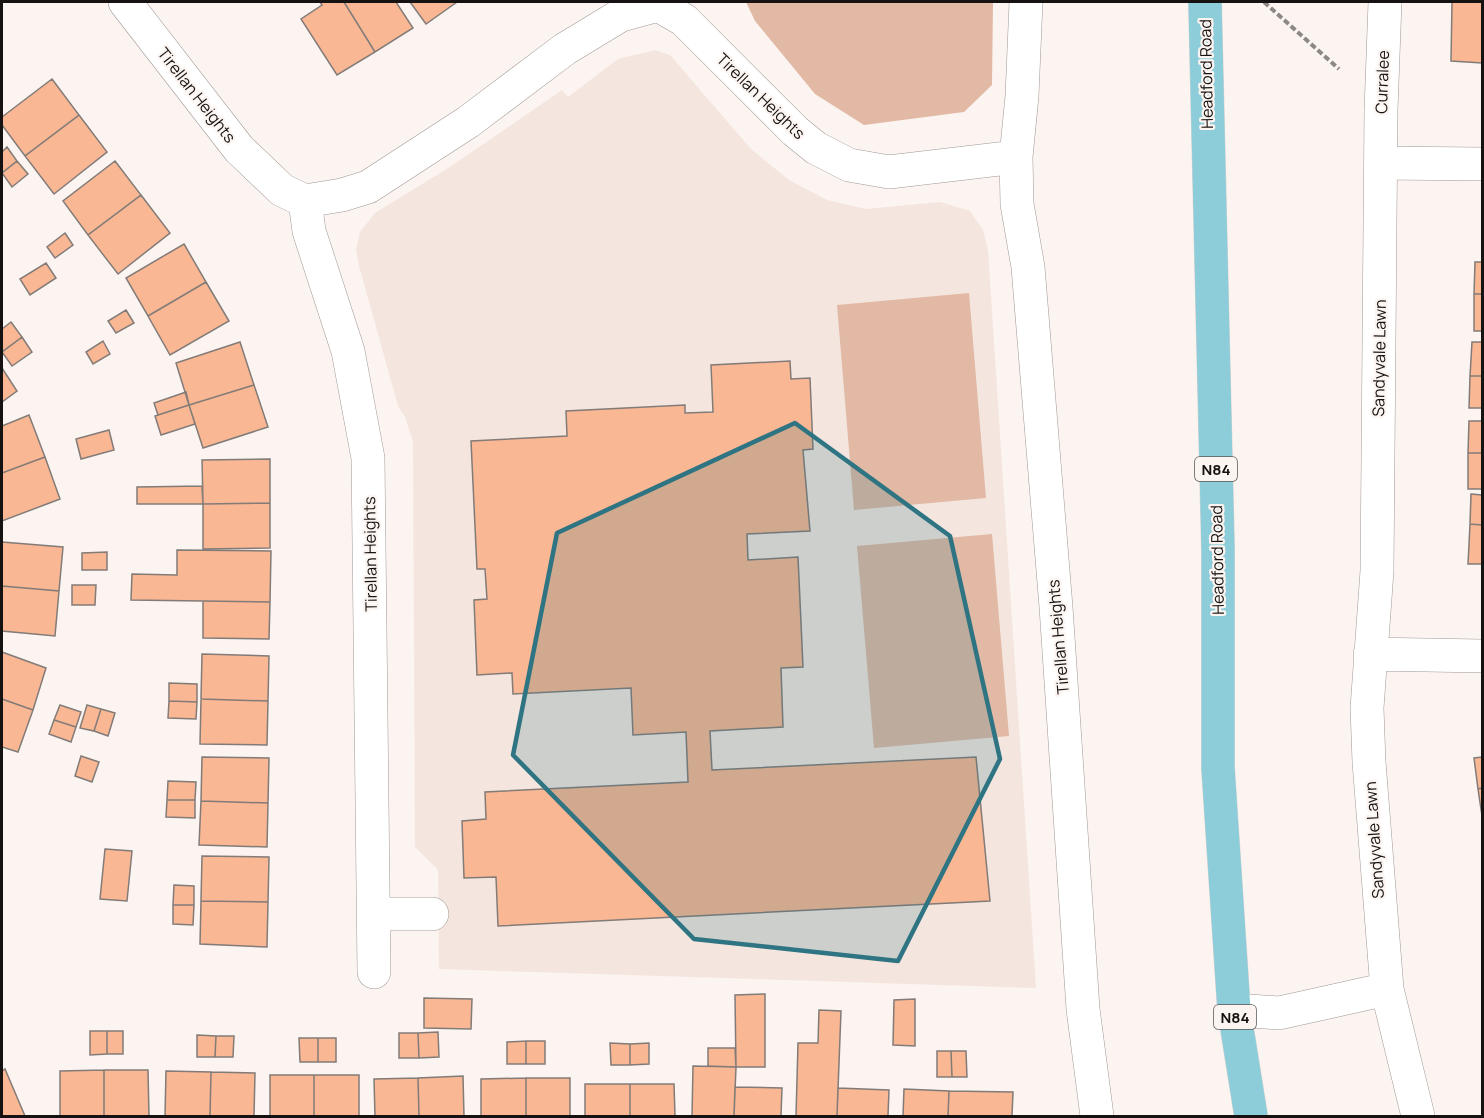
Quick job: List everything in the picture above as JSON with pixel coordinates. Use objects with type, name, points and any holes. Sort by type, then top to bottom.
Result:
[{"type":"main road","name":"Headford Road","points":[[1205,2],[1218,550],[1218,768],[1234,1010],[1251,1116]]},
{"type":"street","name":"Tirellan Heights","points":[[125,2],[239,149],[282,190],[305,201],[342,195],[368,187],[468,122],[566,49],[621,15],[659,3],[684,20],[795,131],[816,148],[849,165],[888,172],[1016,157]]},
{"type":"street","name":"Tirellan Heights","points":[[1026,2],[1022,96],[1016,157],[1017,204],[1028,267],[1056,607],[1083,1009],[1097,1116]]},
{"type":"street","name":"Curralee","points":[[1382,163],[1381,110],[1385,2]]},
{"type":"street","points":[[1382,163],[1482,164]]},
{"type":"street","name":"Sandyvale Lawn","points":[[1382,163],[1377,571],[1370,654],[1369,762],[1387,989],[1418,1116]]},
{"type":"street","name":"Tirellan Heights","points":[[305,201],[309,231],[348,351],[368,458],[374,972]]},
{"type":"street","points":[[1370,654],[1482,656]]},
{"type":"street","points":[[373,914],[432,914]]},
{"type":"street","points":[[1234,1010],[1279,1013],[1387,989]]},
{"type":"path","points":[[1264,2],[1381,110]]},
{"type":"highlighted area","points":[[795,423],[950,536],[1000,759],[898,961],[694,939],[513,755],[557,533]]},
{"type":"shaded area","points":[[746,2],[993,2],[992,85],[964,112],[864,125],[815,94],[755,21]]},
{"type":"shaded area","points":[[655,50],[670,55],[751,149],[789,180],[827,200],[866,209],[940,202],[970,211],[983,230],[988,250],[1036,988],[439,969],[438,870],[415,847],[413,442],[405,417],[398,406],[359,266],[356,250],[360,232],[375,213],[453,165],[562,90],[568,97],[618,59]]},
{"type":"shaded area","points":[[969,293],[986,498],[854,510],[837,305]]},
{"type":"shaded area","points":[[992,534],[1009,736],[874,748],[857,546]]},
{"type":"building","points":[[320,2],[344,2],[375,52],[337,75],[301,19],[322,5]]},
{"type":"building","points":[[344,2],[396,2],[413,28],[375,52]]},
{"type":"building","points":[[410,2],[457,2],[426,24]]},
{"type":"building","points":[[1452,2],[1482,2],[1482,63],[1451,61]]},
{"type":"building","points":[[52,79],[79,115],[25,156],[2,125],[2,117]]},
{"type":"building","points":[[79,115],[107,152],[54,194],[25,156]]},
{"type":"building","points":[[7,147],[17,161],[2,173],[2,152]]},
{"type":"building","points":[[17,161],[28,174],[12,187],[2,173]]},
{"type":"building","points":[[115,161],[141,195],[88,235],[63,201]]},
{"type":"building","points":[[141,195],[170,233],[118,274],[88,235]]},
{"type":"building","points":[[65,233],[73,245],[55,258],[47,247]]},
{"type":"building","points":[[184,244],[206,282],[148,316],[126,278]]},
{"type":"building","points":[[1475,262],[1482,262],[1482,294],[1474,294]]},
{"type":"building","points":[[46,263],[56,278],[30,295],[20,279]]},
{"type":"building","points":[[206,282],[229,321],[170,355],[148,316]]},
{"type":"building","points":[[1474,294],[1482,294],[1482,331],[1474,331]]},
{"type":"building","points":[[126,310],[134,323],[116,333],[108,321]]},
{"type":"building","points":[[11,322],[22,337],[2,352],[2,329]]},
{"type":"building","points":[[22,337],[32,352],[12,366],[2,352]]},
{"type":"building","points":[[103,341],[110,354],[93,364],[86,352]]},
{"type":"building","points":[[240,342],[254,385],[189,405],[176,363]]},
{"type":"building","points":[[1472,342],[1482,342],[1482,376],[1470,376]]},
{"type":"building","points":[[790,361],[791,379],[810,378],[813,449],[803,450],[810,531],[747,534],[748,560],[798,557],[803,667],[781,668],[783,727],[710,731],[712,770],[976,757],[990,901],[498,926],[496,877],[464,878],[462,821],[486,819],[485,792],[688,782],[686,732],[633,735],[631,688],[513,694],[512,673],[477,675],[474,600],[487,599],[485,569],[477,569],[471,441],[567,436],[566,411],[685,405],[685,413],[713,412],[711,365]]},
{"type":"building","points":[[2,368],[17,391],[2,402]]},
{"type":"building","points":[[1470,376],[1482,376],[1482,408],[1469,408]]},
{"type":"building","points":[[254,385],[268,427],[203,448],[189,405]]},
{"type":"building","points":[[186,392],[189,405],[158,415],[154,403]]},
{"type":"building","points":[[189,405],[195,424],[161,435],[155,416]]},
{"type":"building","points":[[29,415],[45,457],[2,473],[2,426]]},
{"type":"building","points":[[1469,421],[1482,421],[1482,453],[1468,453]]},
{"type":"building","points":[[109,430],[114,450],[81,459],[76,439]]},
{"type":"building","points":[[1468,453],[1482,453],[1482,489],[1468,489]]},
{"type":"building","points":[[45,457],[60,499],[2,521],[2,473]]},
{"type":"building","points":[[270,459],[270,503],[203,504],[202,460]]},
{"type":"building","points":[[202,486],[203,504],[137,504],[137,487]]},
{"type":"building","points":[[1471,494],[1482,495],[1482,525],[1470,524]]},
{"type":"building","points":[[270,503],[270,548],[203,549],[203,504]]},
{"type":"building","points":[[1470,524],[1482,525],[1482,564],[1468,564]]},
{"type":"building","points":[[2,542],[63,547],[59,591],[2,586]]},
{"type":"building","points":[[177,550],[271,551],[270,602],[131,600],[132,574],[177,575]]},
{"type":"building","points":[[107,552],[107,570],[82,570],[82,553]]},
{"type":"building","points":[[72,585],[96,585],[95,605],[72,605]]},
{"type":"building","points":[[2,586],[59,591],[55,636],[2,631]]},
{"type":"building","points":[[203,601],[270,602],[269,639],[203,638]]},
{"type":"building","points":[[2,652],[46,668],[33,710],[2,699]]},
{"type":"building","points":[[202,654],[269,656],[268,701],[201,699]]},
{"type":"building","points":[[169,683],[197,684],[197,702],[169,701]]},
{"type":"building","points":[[2,699],[33,710],[18,752],[2,747]]},
{"type":"building","points":[[201,699],[268,701],[267,745],[200,744]]},
{"type":"building","points":[[169,701],[197,702],[196,719],[168,718]]},
{"type":"building","points":[[60,705],[81,712],[76,727],[54,720]]},
{"type":"building","points":[[87,705],[101,709],[94,731],[80,728]]},
{"type":"building","points":[[101,709],[115,713],[108,736],[94,731]]},
{"type":"building","points":[[54,720],[76,727],[71,742],[49,734]]},
{"type":"building","points":[[81,756],[99,762],[92,782],[75,776]]},
{"type":"building","points":[[202,757],[269,758],[268,803],[201,801]]},
{"type":"building","points":[[1482,757],[1482,788],[1478,789],[1474,758]]},
{"type":"building","points":[[168,781],[196,782],[195,800],[167,800]]},
{"type":"building","points":[[1482,788],[1482,816],[1478,789]]},
{"type":"building","points":[[167,800],[195,800],[195,818],[166,817]]},
{"type":"building","points":[[201,801],[268,803],[267,847],[199,845]]},
{"type":"building","points":[[105,849],[132,851],[127,901],[100,899]]},
{"type":"building","points":[[202,856],[269,857],[268,902],[201,901]]},
{"type":"building","points":[[174,885],[194,886],[194,905],[173,905]]},
{"type":"building","points":[[201,901],[268,902],[267,947],[200,944]]},
{"type":"building","points":[[173,905],[194,905],[193,925],[173,924]]},
{"type":"building","points":[[765,994],[765,1067],[736,1067],[735,995]]},
{"type":"building","points":[[424,998],[472,999],[471,1029],[424,1028]]},
{"type":"building","points":[[915,999],[915,1046],[893,1045],[894,1000]]},
{"type":"building","points":[[819,1010],[841,1011],[837,1116],[796,1116],[798,1043],[818,1043]]},
{"type":"building","points":[[90,1031],[107,1031],[107,1054],[90,1055]]},
{"type":"building","points":[[107,1031],[123,1031],[123,1054],[107,1054]]},
{"type":"building","points":[[438,1032],[439,1057],[419,1058],[418,1033]]},
{"type":"building","points":[[399,1033],[418,1033],[419,1058],[399,1058]]},
{"type":"building","points":[[197,1035],[216,1036],[215,1057],[197,1057]]},
{"type":"building","points":[[216,1036],[234,1036],[233,1057],[215,1057]]},
{"type":"building","points":[[299,1038],[318,1038],[318,1062],[300,1062]]},
{"type":"building","points":[[318,1038],[336,1038],[336,1062],[318,1062]]},
{"type":"building","points":[[526,1041],[526,1064],[507,1064],[507,1042]]},
{"type":"building","points":[[526,1041],[545,1041],[545,1064],[526,1064]]},
{"type":"building","points":[[610,1043],[630,1044],[630,1065],[611,1065]]},
{"type":"building","points":[[649,1043],[649,1064],[630,1065],[630,1044]]},
{"type":"building","points":[[708,1048],[735,1048],[736,1067],[708,1066]]},
{"type":"building","points":[[937,1051],[951,1051],[952,1077],[937,1077]]},
{"type":"building","points":[[951,1051],[966,1051],[967,1077],[952,1077]]},
{"type":"building","points":[[693,1066],[736,1067],[734,1116],[692,1116]]},
{"type":"building","points":[[5,1069],[25,1116],[2,1116],[2,1071]]},
{"type":"building","points":[[104,1070],[148,1070],[149,1116],[104,1116]]},
{"type":"building","points":[[104,1070],[104,1116],[60,1116],[60,1071]]},
{"type":"building","points":[[166,1071],[211,1072],[210,1116],[165,1116]]},
{"type":"building","points":[[211,1072],[255,1073],[254,1116],[210,1116]]},
{"type":"building","points":[[270,1075],[314,1075],[314,1116],[270,1116]]},
{"type":"building","points":[[314,1075],[359,1075],[359,1116],[314,1116]]},
{"type":"building","points":[[463,1076],[464,1116],[419,1116],[418,1078]]},
{"type":"building","points":[[418,1078],[419,1116],[375,1116],[374,1079]]},
{"type":"building","points":[[526,1078],[570,1078],[570,1116],[526,1116]]},
{"type":"building","points":[[526,1078],[526,1116],[481,1116],[481,1079]]},
{"type":"building","points":[[585,1084],[630,1084],[630,1116],[585,1116]]},
{"type":"building","points":[[630,1084],[674,1084],[675,1116],[630,1116]]},
{"type":"building","points":[[735,1087],[782,1088],[781,1116],[734,1116]]},
{"type":"building","points":[[838,1088],[889,1090],[888,1116],[837,1116]]},
{"type":"building","points":[[904,1089],[949,1091],[948,1116],[903,1116]]},
{"type":"building","points":[[949,1091],[1013,1092],[1012,1116],[948,1116]]}]
